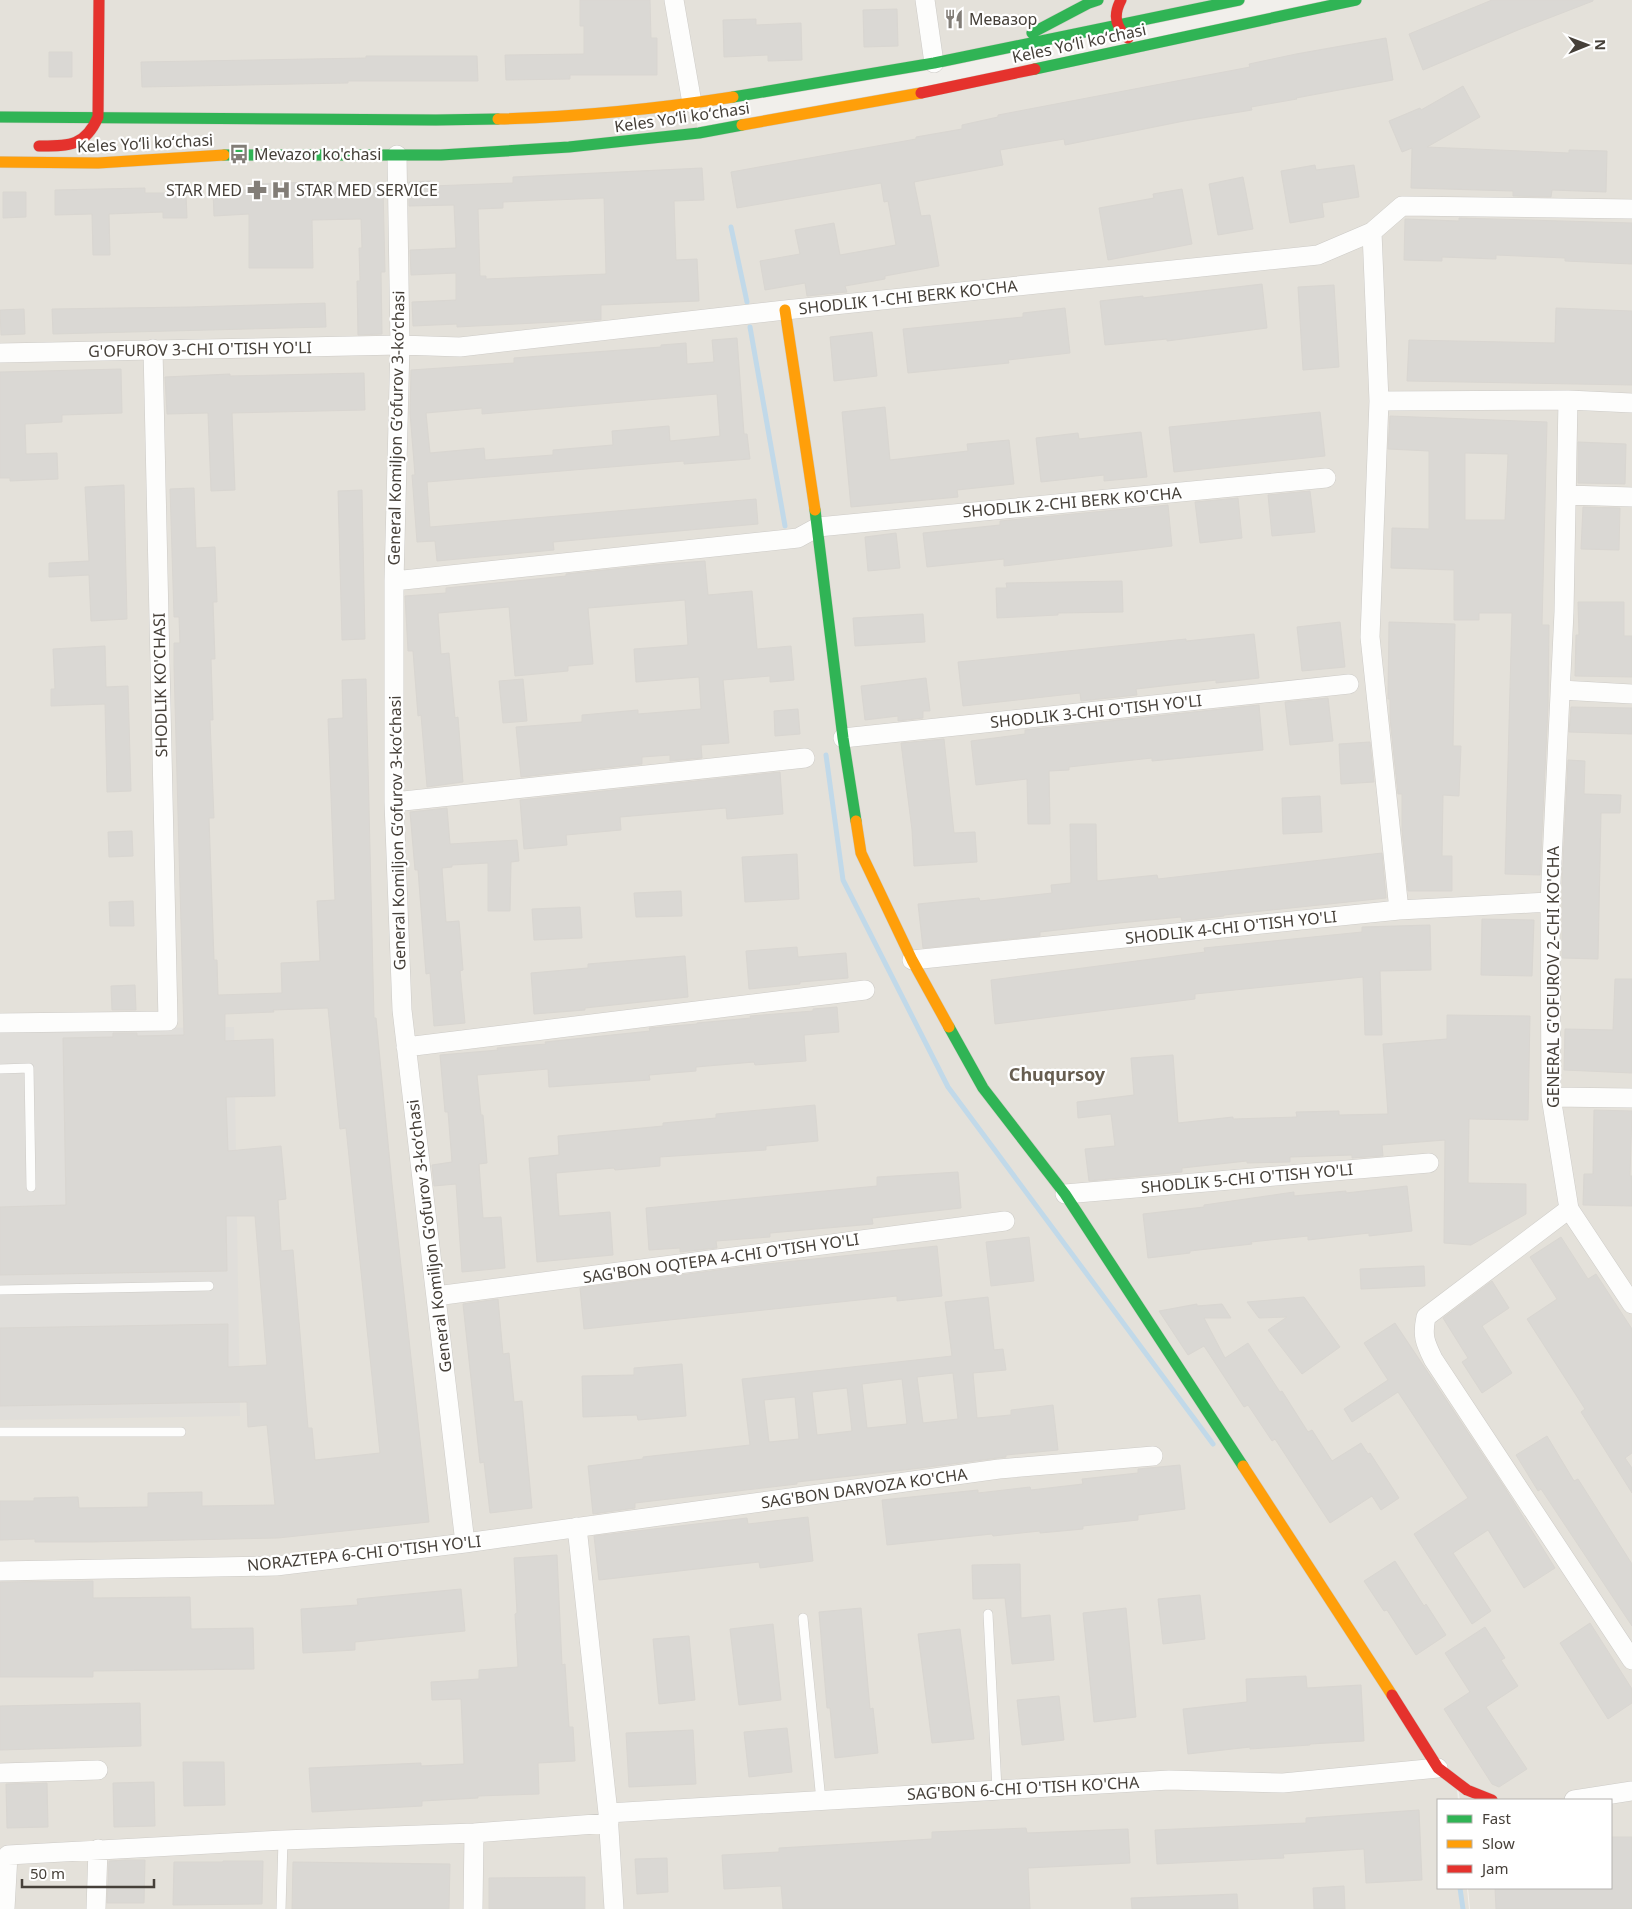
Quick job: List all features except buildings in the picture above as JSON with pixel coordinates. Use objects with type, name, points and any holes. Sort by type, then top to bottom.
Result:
[{"type":"main road","points":[[29,146],[68,146],[90,134],[98,117],[99,0]]},
{"type":"main road","points":[[1003,48],[1098,0]]},
{"type":"main road","points":[[1121,0],[1116,10],[1116,25],[1120,32],[1128,38],[1150,44]]},
{"type":"main road","name":"Keles Yoʻli koʻchasi","points":[[0,117],[98,117],[396,124],[521,118],[692,103],[777,91],[934,64],[1239,0]]},
{"type":"main road","name":"Keles Yoʻli koʻchasi","points":[[0,162],[98,163],[240,154],[397,151],[441,155],[527,150],[699,133],[926,92],[1356,0]]},
{"type":"main road","points":[[785,310],[818,527],[843,738],[860,854],[912,960],[982,1088],[1065,1194],[1347,1625],[1438,1768],[1467,1790],[1490,1799]]},
{"type":"street","points":[[674,0],[692,103]]},
{"type":"street","points":[[925,0],[934,64]]},
{"type":"street","name":"General Komiljon Gʻofurov 3-koʻchasi","points":[[397,151],[400,345],[394,581],[394,802],[402,1010],[466,1543]]},
{"type":"street","name":"SHODLIK 1-CHI BERK KO'CHA","points":[[400,345],[460,347],[785,310],[1318,255],[1372,232],[1402,206],[1632,209]]},
{"type":"street","points":[[1372,232],[1379,401],[1370,637],[1399,910]]},
{"type":"street","name":"G'OFUROV 3-CHI O'TISH YO'LI","points":[[0,353],[400,345]]},
{"type":"street","name":"SHODLIK KO'CHASI","points":[[0,1023],[168,1021],[152,349]]},
{"type":"street","points":[[1379,401],[1568,400],[1632,403]]},
{"type":"street","name":"GENERAL G'OFUROV 2-CHI KO'CHA","points":[[1568,400],[1561,690],[1550,902],[1551,1097],[1569,1209],[1629,1295]]},
{"type":"street","name":"SHODLIK 2-CHI BERK KO'CHA","points":[[818,527],[1326,478]]},
{"type":"street","points":[[1567,495],[1632,497]]},
{"type":"street","points":[[394,581],[798,538],[818,527]]},
{"type":"street","name":"SHODLIK 3-CHI O'TISH YO'LI","points":[[843,738],[1349,684]]},
{"type":"street","points":[[1561,690],[1632,694]]},
{"type":"street","points":[[394,802],[805,758]]},
{"type":"street","name":"SHODLIK 4-CHI O'TISH YO'LI","points":[[912,960],[1399,910],[1550,902]]},
{"type":"street","points":[[406,1047],[865,990]]},
{"type":"street","points":[[1551,1097],[1632,1098]]},
{"type":"street","name":"SHODLIK 5-CHI O'TISH YO'LI","points":[[1065,1194],[1429,1163]]},
{"type":"street","points":[[1569,1209],[1426,1317],[1423,1332],[1433,1359],[1632,1660]]},
{"type":"street","name":"SAG'BON OQTEPA 4-CHI O'TISH YO'LI","points":[[436,1296],[1005,1220]]},
{"type":"street","name":"SAG'BON DARVOZA KO'CHA","points":[[577,1527],[999,1469],[1153,1456]]},
{"type":"street","points":[[577,1527],[609,1818],[614,1909]]},
{"type":"street","name":"NORAZTEPA 6-CHI O'TISH YO'LI","points":[[0,1571],[276,1566],[466,1543],[577,1527]]},
{"type":"street","name":"SAG'BON 6-CHI O'TISH KO'CHA","points":[[5,1909],[8,1855],[283,1840],[474,1833],[609,1818],[997,1789],[1168,1780],[1283,1783],[1438,1768]]},
{"type":"street","points":[[0,1773],[98,1770]]},
{"type":"street","points":[[1580,1799],[1632,1791]]},
{"type":"street","points":[[473,1909],[474,1833]]},
{"type":"street","points":[[96,1909],[98,1850]]},
{"type":"lane","points":[[0,1069],[29,1068],[31,1187]]},
{"type":"lane","points":[[0,1290],[209,1286]]},
{"type":"lane","points":[[0,1432],[180,1432]]},
{"type":"lane","points":[[988,1614],[997,1789]]},
{"type":"lane","points":[[803,1618],[821,1801]]},
{"type":"lane","points":[[281,1909],[283,1840]]},
{"type":"shaded area","points":[[0,0],[1239,0],[692,103],[699,132],[1356,0],[1632,0],[1632,1909],[1470,1909],[1468,1889],[1612,1889],[1612,1799],[1460,1799],[1456,1778],[1458,1799],[1437,1799],[1437,1889],[1467,1889],[1469,1909],[0,1909]]},
{"type":"shaded area","points":[[234,1027],[240,1416],[0,1420],[0,1030]]},
{"type":"waterway","points":[[731,227],[747,302]]},
{"type":"waterway","points":[[750,327],[785,526]]},
{"type":"waterway","points":[[826,755],[843,880],[948,1087],[1213,1444]]},
{"type":"waterway","points":[[1460,1889],[1463,1909]]},
{"type":"traffic: fast","points":[[1032,33],[1098,0]]},
{"type":"traffic: fast","points":[[733,97],[934,63],[1239,0]]},
{"type":"traffic: fast","points":[[1035,69],[1356,0]]},
{"type":"traffic: fast","points":[[0,117],[498,119]]},
{"type":"traffic: fast","points":[[224,155],[441,155],[569,147],[699,133],[742,125]]},
{"type":"traffic: fast","points":[[815,510],[843,738],[856,821]]},
{"type":"traffic: fast","points":[[949,1027],[983,1088],[1065,1194],[1243,1466]]},
{"type":"traffic: slow","points":[[742,125],[921,93]]},
{"type":"traffic: slow","points":[[498,119],[616,112],[733,97]]},
{"type":"traffic: slow","points":[[0,162],[98,163],[224,155]]},
{"type":"traffic: slow","points":[[785,310],[815,510]]},
{"type":"traffic: slow","points":[[856,821],[861,853],[912,960],[949,1027]]},
{"type":"traffic: slow","points":[[1243,1466],[1392,1695]]},
{"type":"traffic: jam","points":[[98,117],[99,0]]},
{"type":"traffic: jam","points":[[1121,0],[1116,16],[1120,30],[1128,38]]},
{"type":"traffic: jam","points":[[921,93],[1035,69]]},
{"type":"traffic: jam","points":[[39,146],[59,146],[74,143],[87,134],[98,117]]},
{"type":"traffic: jam","points":[[1392,1695],[1438,1768],[1467,1790],[1490,1799]]},
{"type":"place","name":"Мевазор","points":[[954,19]]},
{"type":"place","name":"Mevazor ko'chasi","points":[[239,154]]},
{"type":"place","name":"STAR MED","points":[[257,190]]},
{"type":"place","name":"STAR MED SERVICE","points":[[281,190]]},
{"type":"district","name":"Chuqursoy","points":[[1057,1075]]}]
